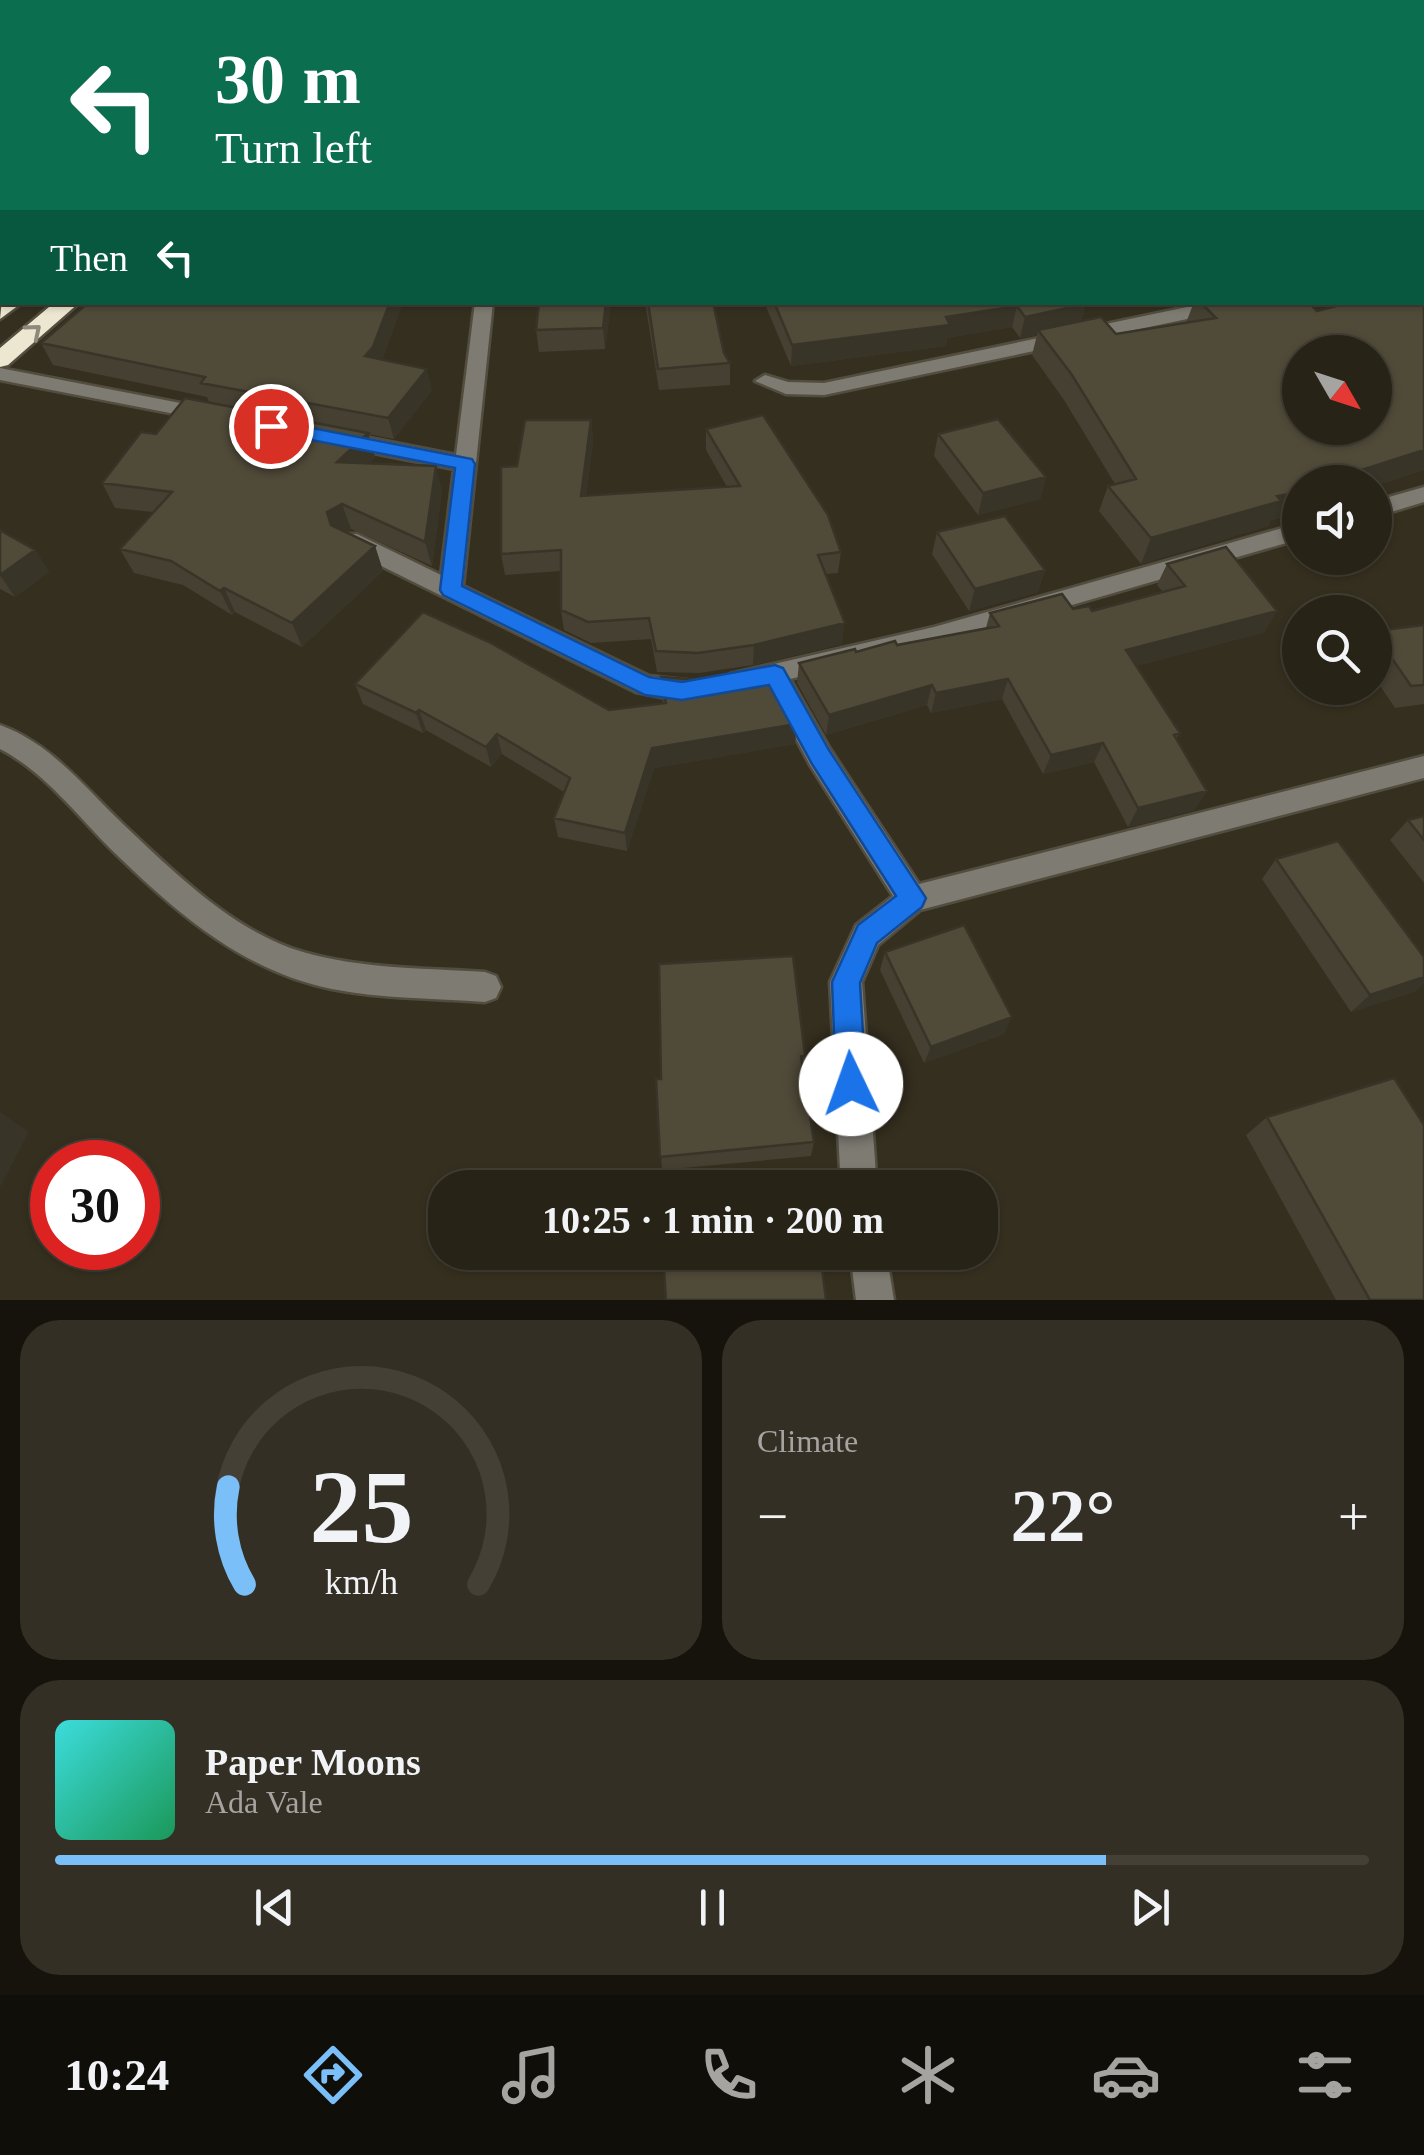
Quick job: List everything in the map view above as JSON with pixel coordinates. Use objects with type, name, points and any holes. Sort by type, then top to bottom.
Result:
[{"type":"highway","points":[[0,360],[65,305]]},
{"type":"street","points":[[451,590],[484,305]]},
{"type":"street","points":[[765,381],[786,388],[824,389],[1226,305]]},
{"type":"street","points":[[0,374],[232,419]]},
{"type":"street","points":[[310,434],[465,464]]},
{"type":"street","points":[[1392,504],[1424,494]]},
{"type":"street","points":[[349,540],[645,686],[682,691],[775,674],[952,630],[1282,536]]},
{"type":"street","points":[[775,674],[820,757],[912,898]]},
{"type":"street","points":[[0,736],[15,742],[60,780],[183,899],[250,944],[328,973],[485,986]]},
{"type":"street","points":[[858,1170],[846,982],[868,934],[912,898],[1424,766]]},
{"type":"street","points":[[871,1270],[875,1300]]},
{"type":"building","points":[[85,305],[389,305],[373,347],[365,356],[427,369],[388,418],[201,383],[205,377],[41,343]]},
{"type":"building","points":[[539,305],[606,305],[603,328],[536,330]]},
{"type":"building","points":[[648,305],[714,305],[724,353],[730,363],[658,369]]},
{"type":"building","points":[[775,305],[1081,305],[1025,317],[1017,306],[946,317],[950,325],[792,345]]},
{"type":"building","points":[[1203,305],[1311,305],[1317,311],[1340,305],[1424,305],[1424,450],[1377,465],[1282,465],[1282,495],[1277,496],[1281,501],[1151,538],[1108,486],[1136,479],[1072,375],[1038,330],[1101,317],[1116,334],[1216,318]]},
{"type":"building","points":[[185,398],[368,433],[337,462],[436,466],[425,542],[342,504],[327,512],[331,525],[375,546],[292,623],[224,588],[220,591],[171,561],[120,549],[172,492],[102,483],[141,432],[156,434]]},
{"type":"building","points":[[763,415],[828,515],[841,552],[818,555],[845,623],[754,645],[698,653],[656,651],[649,618],[588,622],[561,610],[561,550],[501,554],[501,467],[517,466],[525,420],[591,420],[581,496],[740,486],[706,429]]},
{"type":"building","points":[[998,419],[1046,477],[983,493],[938,434]]},
{"type":"building","points":[[1005,516],[1045,570],[975,589],[937,532]]},
{"type":"building","points":[[0,530],[35,550],[0,575]]},
{"type":"building","points":[[1226,547],[1277,611],[1126,650],[1180,733],[1174,735],[1207,791],[1138,808],[1103,743],[1051,755],[1008,679],[936,693],[932,685],[829,715],[799,663],[895,641],[897,645],[999,626],[990,613],[1062,594],[1073,609],[1089,606],[1092,611],[1185,586],[1167,564]]},
{"type":"building","points":[[423,612],[489,642],[609,710],[666,703],[661,677],[699,680],[767,670],[797,724],[652,748],[625,833],[554,818],[570,778],[497,734],[486,747],[419,710],[416,713],[355,684]]},
{"type":"building","points":[[1424,625],[1424,685],[1411,686],[1392,659],[1392,629]]},
{"type":"building","points":[[1424,816],[1424,840],[1408,820]]},
{"type":"building","points":[[1338,841],[1424,957],[1424,977],[1370,995],[1276,859]]},
{"type":"building","points":[[964,925],[1012,1017],[931,1047],[885,952]]},
{"type":"building","points":[[793,956],[805,1055],[801,1056],[814,1142],[660,1157],[656,1079],[661,1079],[659,964]]},
{"type":"building","points":[[1394,1078],[1424,1125],[1424,1300],[1370,1300],[1267,1117]]},
{"type":"building","points":[[664,1270],[822,1270],[826,1300],[666,1300]]},
{"type":"route","points":[[271,426],[465,464],[451,590],[645,686],[682,691],[775,674],[820,757],[912,898],[868,934],[846,982],[851,1084]]}]
